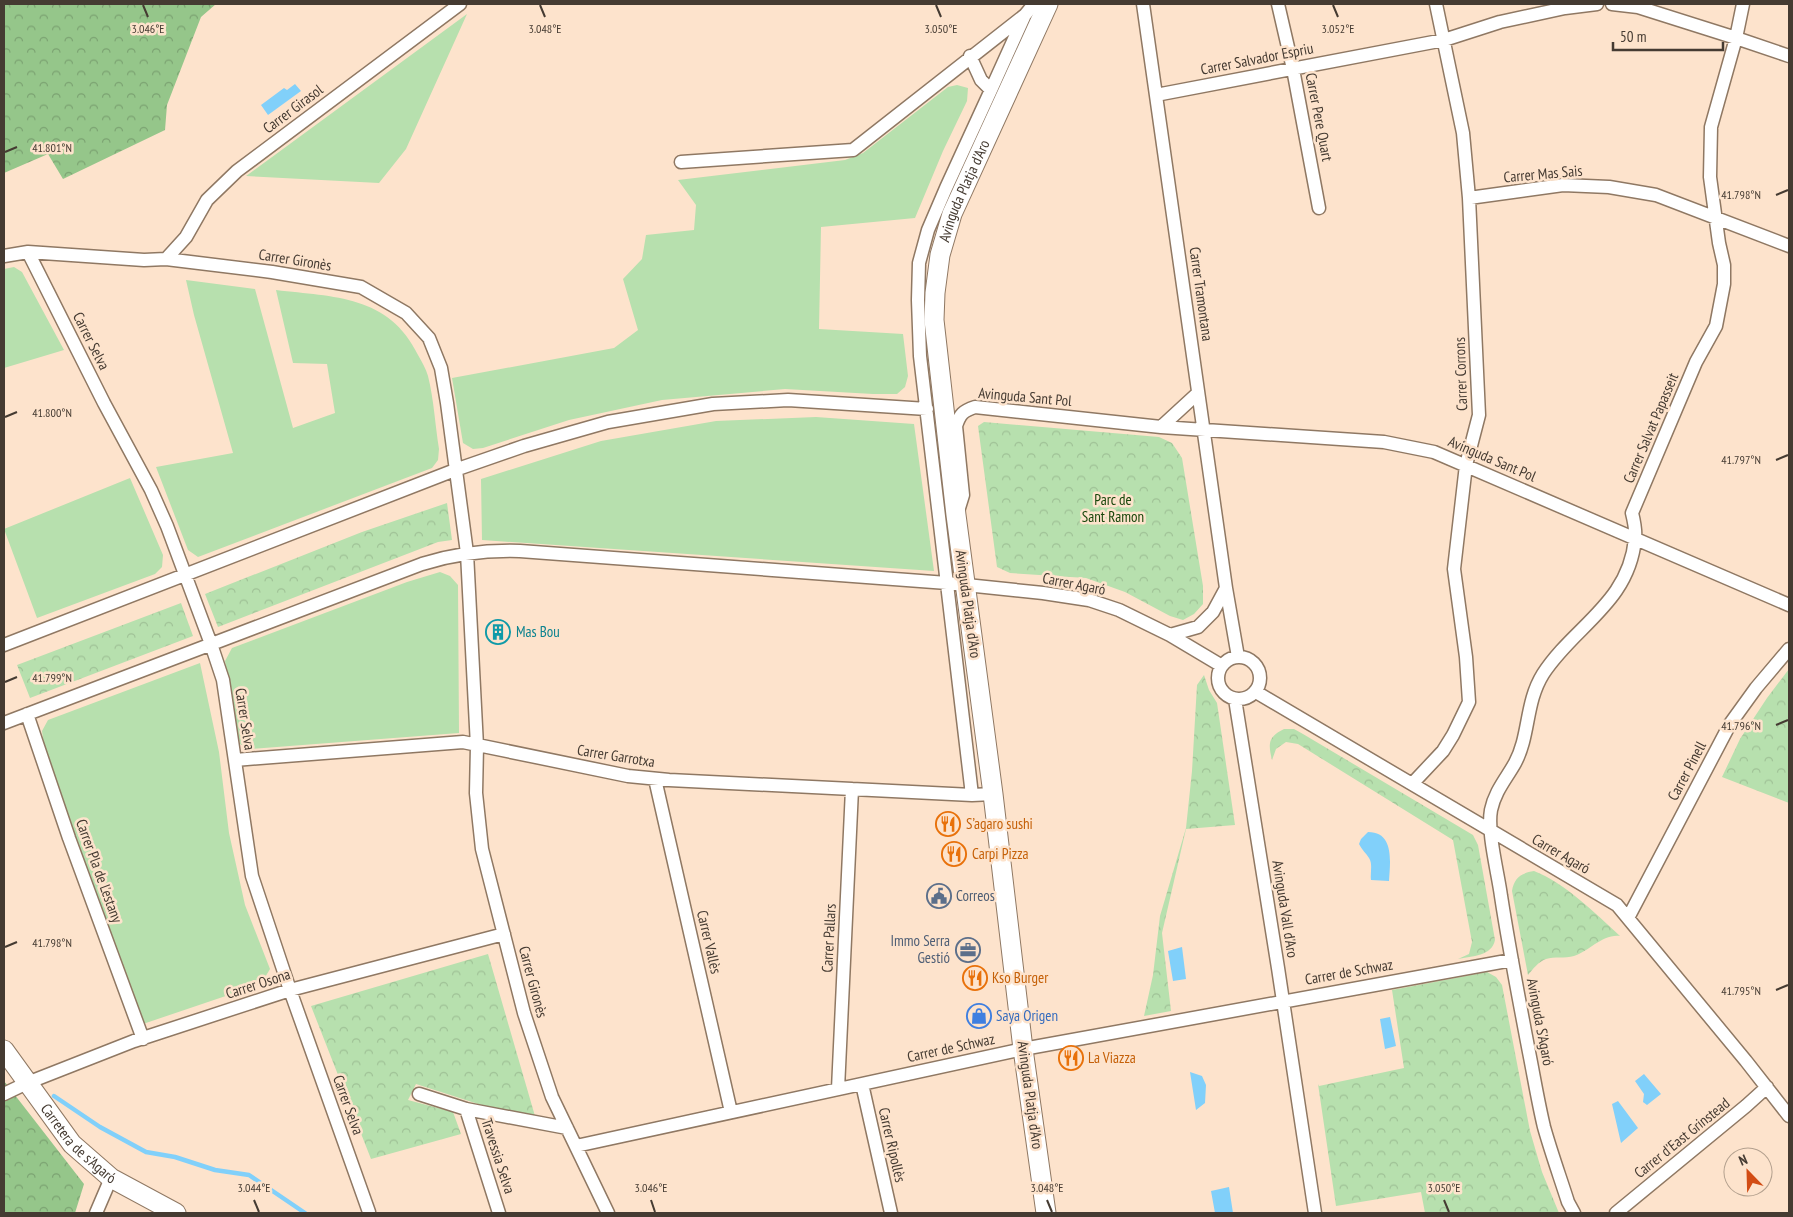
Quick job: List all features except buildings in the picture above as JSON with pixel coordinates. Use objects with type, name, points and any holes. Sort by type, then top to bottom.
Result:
[{"type":"main road","name":"Avinguda Platja d'Aro","points":[[1045,6],[952,214],[940,255],[934,320],[956,515],[993,794],[1023,1049],[1046,1213]]},
{"type":"main road","name":"Carretera de s'Agaró","points":[[4,1050],[72,1144],[111,1178],[176,1213]]},
{"type":"street","name":"Carrer Girasol","points":[[166,259],[186,237],[207,200],[237,171],[460,4]]},
{"type":"street","name":"Carrer Pere Quart","points":[[1278,4],[1293,69],[1319,208]]},
{"type":"street","name":"Carrer Corrons","points":[[1412,784],[1443,751],[1469,702],[1466,657],[1454,569],[1466,466],[1479,415],[1469,198],[1463,133],[1436,4]]},
{"type":"street","name":"Carrer Salvador Espriu","points":[[1156,95],[1444,40],[1500,22],[1565,8],[1597,4]]},
{"type":"street","points":[[1612,4],[1638,7],[1789,56]]},
{"type":"street","name":"Carrer Salvat Papasseit","points":[[1491,832],[1491,811],[1496,793],[1516,762],[1524,741],[1528,711],[1534,690],[1561,650],[1601,612],[1615,594],[1631,558],[1636,538],[1632,513],[1696,362],[1716,326],[1724,284],[1724,265],[1710,177],[1710,128],[1736,38],[1743,4]]},
{"type":"street","points":[[680,162],[852,150],[970,56],[1025,15],[1045,6]]},
{"type":"street","name":"Carrer Tramontana","points":[[1142,7],[1226,588],[1238,657]]},
{"type":"street","points":[[972,795],[920,356],[919,263],[928,230],[1025,15]]},
{"type":"street","points":[[970,56],[981,80],[991,90]]},
{"type":"street","name":"Carrer Mas Sais","points":[[1469,198],[1563,185],[1609,186],[1656,195],[1789,246]]},
{"type":"street","name":"Carrer Gironès","points":[[4,256],[28,252],[144,260],[166,259],[272,272],[361,287],[406,313],[429,338],[440,368],[447,403],[467,553],[477,746],[476,793],[482,849],[524,1013],[552,1097],[608,1213]]},
{"type":"street","name":"Carrer Selva","points":[[28,252],[100,395],[151,490],[167,526],[211,644],[223,680],[252,876],[290,990],[369,1212]]},
{"type":"street","points":[[1160,427],[1198,393]]},
{"type":"street","points":[[4,645],[455,470],[524,446],[608,422],[713,404],[788,400],[927,409]]},
{"type":"street","name":"Avinguda Sant Pol","points":[[956,515],[963,494],[956,426],[960,415],[966,410],[975,407],[1160,427],[1203,428],[1384,442],[1434,452],[1789,605]]},
{"type":"street","name":"Carrer Agaró","points":[[4,723],[422,564],[467,553],[496,550],[947,583],[1043,593],[1088,600],[1120,610],[1170,635],[1222,666]]},
{"type":"street","points":[[1170,635],[1198,627],[1213,612],[1226,588]]},
{"type":"street","name":"Carrer Pinell","points":[[1628,918],[1730,724],[1756,688],[1789,649]]},
{"type":"street","points":[[1238,657],[1250,660],[1259,669],[1261,678],[1256,692],[1249,697],[1235,699],[1228,696],[1219,684],[1218,675],[1222,666],[1231,658],[1238,657]]},
{"type":"street","name":"Carrer Agaró","points":[[1256,692],[1617,906],[1789,1116]]},
{"type":"street","name":"Avinguda Vall d'Aro","points":[[1235,699],[1314,1213]]},
{"type":"street","name":"Carrer Pla de Ľestany","points":[[26,714],[143,1039]]},
{"type":"street","name":"Carrer Garrotxa","points":[[235,760],[463,742],[628,776],[655,779],[972,795],[993,794]]},
{"type":"street","name":"Carrer Vallès","points":[[655,779],[731,1112]]},
{"type":"street","name":"Carrer Pallars","points":[[838,1089],[852,789]]},
{"type":"street","name":"Avinguda S'Agaró","points":[[1491,832],[1512,960],[1544,1126],[1568,1202],[1574,1213]]},
{"type":"street","name":"Carrer Osona","points":[[4,1094],[27,1083],[134,1041],[290,990],[504,934]]},
{"type":"street","name":"Carrer de Schwaz","points":[[576,1146],[1023,1049],[1512,960]]},
{"type":"street","name":"Carrer Ripollès","points":[[862,1084],[891,1213]]},
{"type":"street","name":"Carrer d'East Grinstead","points":[[1616,1213],[1767,1087]]},
{"type":"street","name":"Travessia Selva","points":[[419,1094],[466,1110],[567,1128]]},
{"type":"street","name":"Travessia Selva","points":[[466,1110],[499,1213]]},
{"type":"street","points":[[96,1213],[111,1178]]},
{"type":"green space","points":[[4,4],[216,4],[201,17],[167,105],[165,130],[63,179],[48,154],[4,173]]},
{"type":"green space","points":[[467,14],[406,149],[379,183],[246,176]]},
{"type":"green space","points":[[957,85],[968,88],[967,101],[943,151],[915,218],[821,227],[819,329],[903,334],[908,376],[905,387],[897,394],[785,389],[662,400],[569,420],[483,448],[473,449],[463,443],[452,378],[614,348],[638,330],[623,279],[642,259],[646,235],[694,230],[696,205],[678,180],[845,160],[863,153],[948,87]]},
{"type":"green space","points":[[14,267],[22,272],[64,350],[4,368],[4,269]]},
{"type":"green space","points":[[186,280],[255,289],[293,428],[335,413],[327,364],[293,363],[276,290],[339,298],[358,303],[376,310],[392,321],[406,335],[427,373],[432,394],[439,449],[438,460],[432,468],[198,557],[188,550],[156,467],[233,453]]},
{"type":"green space","points":[[816,417],[914,424],[934,571],[482,540],[481,479],[601,441],[716,421]]},
{"type":"green space","name":"Parc de Sant Ramon","points":[[984,422],[1159,437],[1172,443],[1182,458],[1203,586],[1203,604],[1194,614],[1183,620],[1170,616],[1125,592],[1086,578],[1010,573],[997,567],[978,426]]},
{"type":"green space","points":[[130,478],[163,555],[162,567],[155,574],[37,618],[4,529]]},
{"type":"green space","points":[[447,503],[452,540],[438,542],[218,627],[205,594],[362,532]]},
{"type":"green space","points":[[440,572],[450,576],[458,585],[459,733],[250,749],[240,744],[225,661],[232,648],[407,582]]},
{"type":"green space","points":[[181,603],[193,636],[30,698],[17,665]]},
{"type":"green space","points":[[200,663],[219,752],[229,833],[245,905],[270,969],[261,984],[143,1024],[47,766],[42,731],[48,720]]},
{"type":"green space","points":[[1789,669],[1789,803],[1722,777],[1740,739]]},
{"type":"green space","points":[[1204,675],[1209,690],[1217,703],[1235,825],[1186,829],[1162,933],[1171,1011],[1144,1016],[1153,975],[1160,916],[1186,828],[1192,771],[1197,685]]},
{"type":"green space","points":[[1284,729],[1294,729],[1303,734],[1473,835],[1478,845],[1495,940],[1490,949],[1481,954],[1458,959],[1469,954],[1472,942],[1453,840],[1298,744],[1286,742],[1276,749],[1272,760],[1270,741]]},
{"type":"green space","points":[[1534,871],[1546,876],[1568,891],[1590,908],[1620,936],[1602,940],[1574,956],[1543,960],[1528,975],[1512,891],[1514,883],[1519,877]]},
{"type":"green space","points":[[488,954],[537,1123],[416,1084],[408,1100],[453,1112],[461,1134],[371,1159],[311,1006]]},
{"type":"green space","points":[[1487,972],[1496,977],[1502,985],[1530,1131],[1542,1172],[1559,1213],[1425,1213],[1421,1192],[1336,1206],[1318,1084],[1319,1086],[1404,1068],[1392,990]]},
{"type":"green space","points":[[4,1081],[84,1184],[75,1213],[4,1213]]},
{"type":"water","points":[[295,84],[301,91],[268,115],[261,105],[284,88],[287,90]]},
{"type":"water","points":[[1368,832],[1377,833],[1387,843],[1390,858],[1389,881],[1371,880],[1370,860],[1359,844]]},
{"type":"water","points":[[1182,947],[1186,979],[1173,981],[1168,951]]},
{"type":"water","points":[[1390,1017],[1396,1046],[1385,1049],[1380,1019]]},
{"type":"water","points":[[1190,1072],[1202,1076],[1206,1085],[1205,1103],[1196,1110]]},
{"type":"water","points":[[1644,1074],[1661,1094],[1647,1105],[1643,1102],[1644,1094],[1635,1081]]},
{"type":"water","points":[[1618,1101],[1638,1128],[1621,1143],[1612,1104]]},
{"type":"water","points":[[1229,1187],[1233,1213],[1215,1213],[1211,1191]]},
{"type":"waterway","points":[[54,1096],[100,1127],[146,1152],[175,1157],[215,1170],[249,1175],[305,1213]]},
{"type":"place","name":"Mas Bou","points":[[498,632]]},
{"type":"place","name":"S’agaro sushi","points":[[948,824]]},
{"type":"place","name":"Carpi Pizza","points":[[954,854]]},
{"type":"place","name":"Correos","points":[[939,896]]},
{"type":"place","name":"Immo Serra Gestió","points":[[968,950]]},
{"type":"place","name":"Kso Burger","points":[[975,978]]},
{"type":"place","name":"Saya Origen","points":[[979,1016]]},
{"type":"place","name":"La Viazza","points":[[1071,1058]]}]
